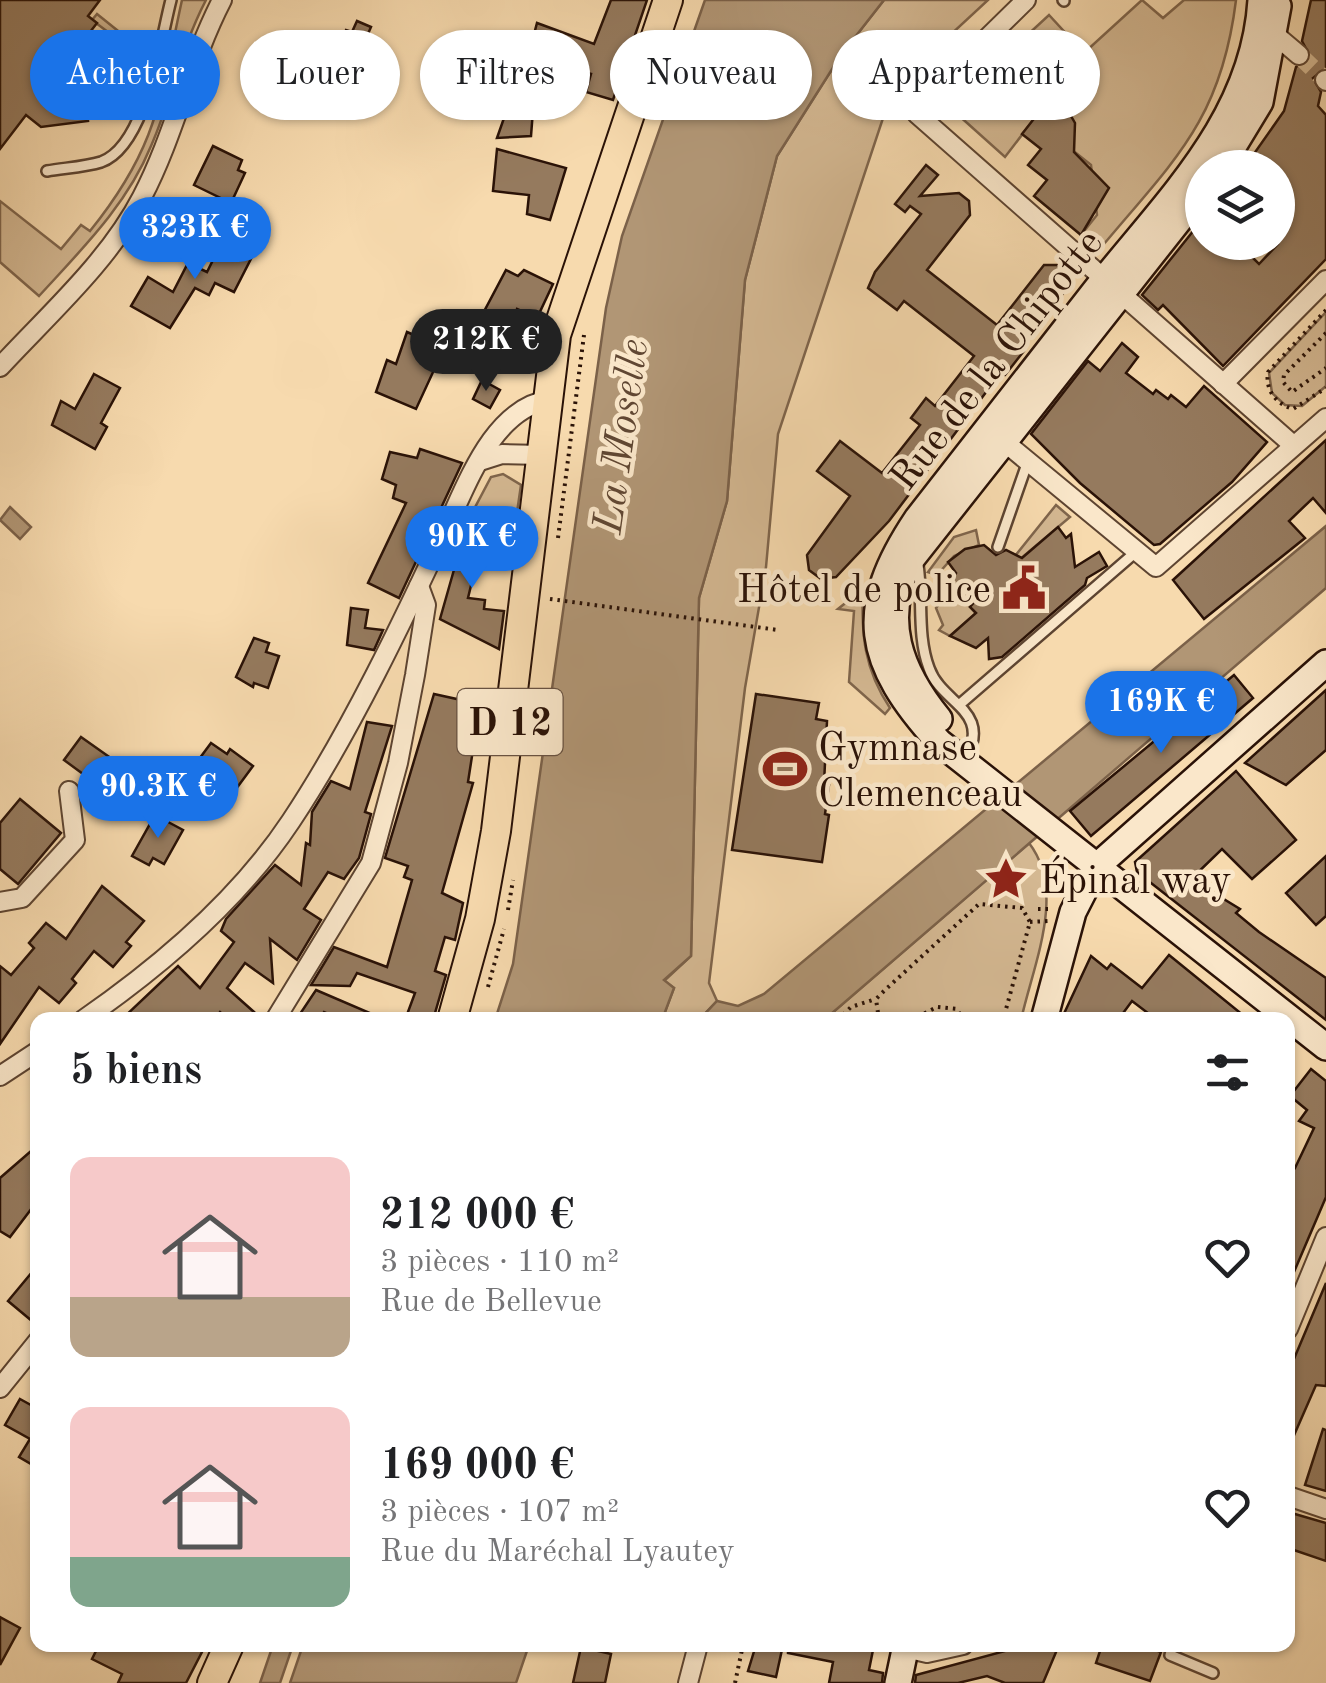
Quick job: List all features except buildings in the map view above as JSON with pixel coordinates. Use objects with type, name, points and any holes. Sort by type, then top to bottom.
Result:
[{"type":"main road","name":"D 12","points":[[454,1012],[480,919],[496,830],[562,316],[668,0]]},
{"type":"main road","name":"Rue de la Chipotte","points":[[969,752],[938,742],[902,698],[887,671],[876,611],[880,582],[893,554],[996,435],[1111,286],[1201,160],[1234,106],[1265,19],[1278,0]]},
{"type":"main road","name":"Rue de la Chipotte","points":[[1232,150],[1255,116],[1265,19]]},
{"type":"main road","name":"Rue de la Chipotte","points":[[1111,286],[1185,208]]},
{"type":"main road","name":"Rue de la Chipotte","points":[[996,435],[896,588],[896,644],[916,687],[992,787],[1059,848]]},
{"type":"main road","points":[[1046,1012],[1073,912],[1096,867],[1326,663]]},
{"type":"main road","points":[[1059,848],[1096,867],[1280,1012]]},
{"type":"main road","points":[[1295,1024],[1326,1048]]},
{"type":"main road","points":[[212,1683],[226,1652]]},
{"type":"main road","points":[[898,1683],[905,1652]]},
{"type":"street","points":[[0,367],[70,292],[140,202],[173,133],[184,83],[222,0]]},
{"type":"street","points":[[1026,0],[918,106],[917,114],[1293,445]]},
{"type":"street","points":[[1265,19],[1299,55]]},
{"type":"street","points":[[1223,384],[1326,280]]},
{"type":"street","points":[[92,1012],[185,941],[226,901],[290,822],[419,586],[479,462],[508,419],[527,403],[549,400]]},
{"type":"street","points":[[996,435],[1156,567],[1326,418]]},
{"type":"street","points":[[479,462],[502,454],[542,455]]},
{"type":"street","points":[[280,1012],[371,864],[398,764],[415,675],[426,605],[419,586]]},
{"type":"street","points":[[0,902],[22,898],[75,840],[69,791]]},
{"type":"street","points":[[1,1073],[30,1056]]},
{"type":"street","points":[[1295,1312],[1326,1237]]},
{"type":"street","points":[[0,1388],[30,1351]]},
{"type":"street","points":[[1295,1498],[1326,1509]]},
{"type":"street","points":[[688,1683],[696,1652]]},
{"type":"lane","points":[[47,172],[103,161],[123,147],[138,122],[171,0]]},
{"type":"lane","points":[[998,547],[1028,461]]},
{"type":"lane","points":[[959,705],[1137,551]]},
{"type":"lane","points":[[916,552],[929,670],[972,720],[969,752]]},
{"type":"lane","points":[[1171,1652],[1213,1673]]},
{"type":"path","points":[[1275,398],[1268,372],[1326,310]]},
{"type":"path","points":[[558,540],[584,328]]},
{"type":"path","points":[[1275,398],[1285,388],[1284,375],[1326,332]]},
{"type":"path","points":[[1285,388],[1300,390],[1326,368]]},
{"type":"path","points":[[1275,398],[1297,408],[1326,388]]},
{"type":"path","points":[[548,612],[550,599],[778,630]]},
{"type":"path","points":[[1059,848],[1060,894]]},
{"type":"path","points":[[486,993],[499,954],[514,872]]},
{"type":"path","points":[[846,1012],[876,1000],[980,904],[1022,908],[1030,922],[1006,1012]]},
{"type":"path","points":[[1030,922],[1048,921],[1059,909]]},
{"type":"path","points":[[876,1000],[878,1012]]},
{"type":"path","points":[[930,1012],[944,1006],[959,1012]]},
{"type":"path","points":[[735,1683],[742,1652]]},
{"type":"shaded area","points":[[182,0],[206,0],[193,30],[175,30]]},
{"type":"shaded area","points":[[884,0],[988,0],[956,30],[861,30]]},
{"type":"shaded area","points":[[1142,0],[1163,18],[1184,0],[1236,0],[1229,42],[1206,109],[1171,164],[1099,250],[1081,235],[1097,215],[1091,165],[1071,149],[1072,120],[1100,120],[1100,38]]},
{"type":"shaded area","points":[[97,14],[117,30],[105,30],[92,20]]},
{"type":"shaded area","points":[[1049,15],[1063,30],[1033,30]]},
{"type":"shaded area","points":[[832,69],[832,120],[882,120],[778,434],[766,567],[745,688],[709,983],[717,1001],[707,1012],[665,1012],[674,988],[664,981],[691,956],[699,598],[727,501],[745,280],[777,156],[800,120],[812,120],[812,101]]},
{"type":"shaded area","points":[[161,120],[129,188],[102,226],[39,296],[0,262],[0,201],[61,249],[81,225],[90,231],[112,201],[130,174],[153,122]]},
{"type":"shaded area","points":[[964,120],[1033,120],[1005,157]]},
{"type":"shaded area","points":[[1326,312],[1326,386],[1302,406],[1285,405],[1272,393],[1269,373]]},
{"type":"shaded area","points":[[503,474],[521,485],[515,526],[472,513],[491,477]]},
{"type":"shaded area","points":[[1056,505],[1070,517],[1019,560],[1015,556]]},
{"type":"shaded area","points":[[976,530],[979,545],[954,556],[937,575],[928,572],[954,537]]},
{"type":"shaded area","points":[[962,563],[953,583],[984,590],[970,607],[976,613],[950,636],[939,630],[943,625],[936,608],[941,602],[937,598],[927,604]]},
{"type":"shaded area","points":[[863,589],[866,651],[890,708],[885,714],[849,682],[854,611],[838,609]]},
{"type":"shaded area","points":[[1029,843],[1040,862],[1046,906],[1039,953],[1023,1012],[833,1012]]},
{"type":"water","points":[[705,0],[884,0],[861,30],[832,30],[832,69],[812,101],[812,30],[694,30]]},
{"type":"water","name":"La Moselle","points":[[663,120],[800,120],[777,156],[745,280],[727,501],[699,598],[691,956],[664,980],[674,988],[665,1012],[498,1012],[513,964],[606,308],[622,236]]},
{"type":"water","points":[[10,507],[31,527],[20,539],[0,520]]},
{"type":"water","points":[[1326,526],[1326,588],[833,1012],[707,1012],[717,1001],[738,1006],[764,994]]},
{"type":"water","points":[[271,1652],[291,1652],[280,1683],[260,1683]]},
{"type":"water","points":[[301,1652],[527,1652],[516,1683],[290,1683]]},
{"type":"tunnel","points":[[1299,55],[1325,80]]},
{"type":"place","name":"Hôtel de police","points":[[1024,588]]},
{"type":"place","name":"Gymnase Clemenceau","points":[[785,769]]},
{"type":"place","name":"Épinal way","points":[[1006,879]]}]
